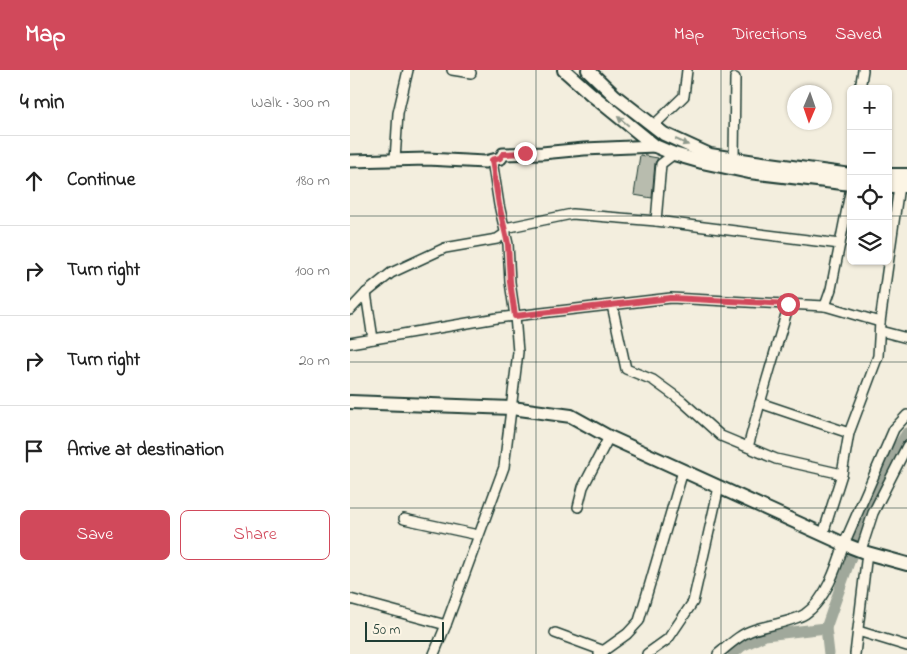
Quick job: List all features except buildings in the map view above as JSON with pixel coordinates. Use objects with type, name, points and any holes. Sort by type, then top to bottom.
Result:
[{"type":"main road","points":[[564,70],[655,146],[674,154],[749,172],[847,185]]},
{"type":"main road","points":[[588,70],[615,96],[664,134],[710,155],[847,174]]},
{"type":"main road","points":[[892,175],[907,175]]},
{"type":"main road","points":[[350,402],[512,408],[571,416],[609,437],[823,534],[856,548],[907,564]]},
{"type":"street","points":[[395,160],[398,113],[408,70]]},
{"type":"street","points":[[452,70],[471,73]]},
{"type":"street","points":[[653,126],[684,96],[687,70]]},
{"type":"street","points":[[861,85],[864,70]]},
{"type":"street","points":[[734,159],[735,78]]},
{"type":"street","points":[[350,161],[427,159],[485,162],[500,158],[503,154],[655,146]]},
{"type":"street","points":[[656,221],[661,164],[674,154]]},
{"type":"street","points":[[434,654],[478,535],[494,498],[504,466],[512,408],[518,352],[510,282],[508,244],[499,205],[492,160]]},
{"type":"street","points":[[823,534],[842,474],[850,433],[878,356],[880,326],[898,186]]},
{"type":"street","points":[[825,306],[831,289],[847,207]]},
{"type":"street","points":[[506,233],[505,228],[572,214],[656,221],[840,244]]},
{"type":"street","points":[[350,310],[366,293],[391,273],[445,248],[497,239],[506,233]]},
{"type":"street","points":[[366,293],[373,339]]},
{"type":"street","points":[[350,343],[515,316],[671,298],[825,306],[907,338]]},
{"type":"street","points":[[748,447],[788,304]]},
{"type":"street","points":[[612,305],[626,369],[653,380],[682,401],[721,436],[776,459],[842,474]]},
{"type":"street","points":[[760,403],[850,433]]},
{"type":"street","points":[[855,654],[858,631],[856,548],[894,429],[907,415]]},
{"type":"street","points":[[578,507],[584,487],[609,437]]},
{"type":"street","points":[[718,654],[751,630],[804,615],[812,608],[820,599],[839,560],[856,548],[907,446]]},
{"type":"street","points":[[555,633],[601,652],[627,634],[639,621],[683,471]]},
{"type":"street","points":[[647,654],[668,639],[693,602],[720,487]]},
{"type":"street","points":[[404,520],[478,535]]},
{"type":"street","points":[[350,599],[446,625]]},
{"type":"street","points":[[858,631],[907,646]]},
{"type":"waterway","points":[[829,654],[826,628],[865,517],[886,466],[907,433]]},
{"type":"waterway","points":[[733,654],[742,646],[765,635],[826,628]]},
{"type":"route","points":[[525,153],[503,154],[500,158],[492,160],[499,205],[508,244],[510,282],[515,316],[671,298],[788,304]]}]
